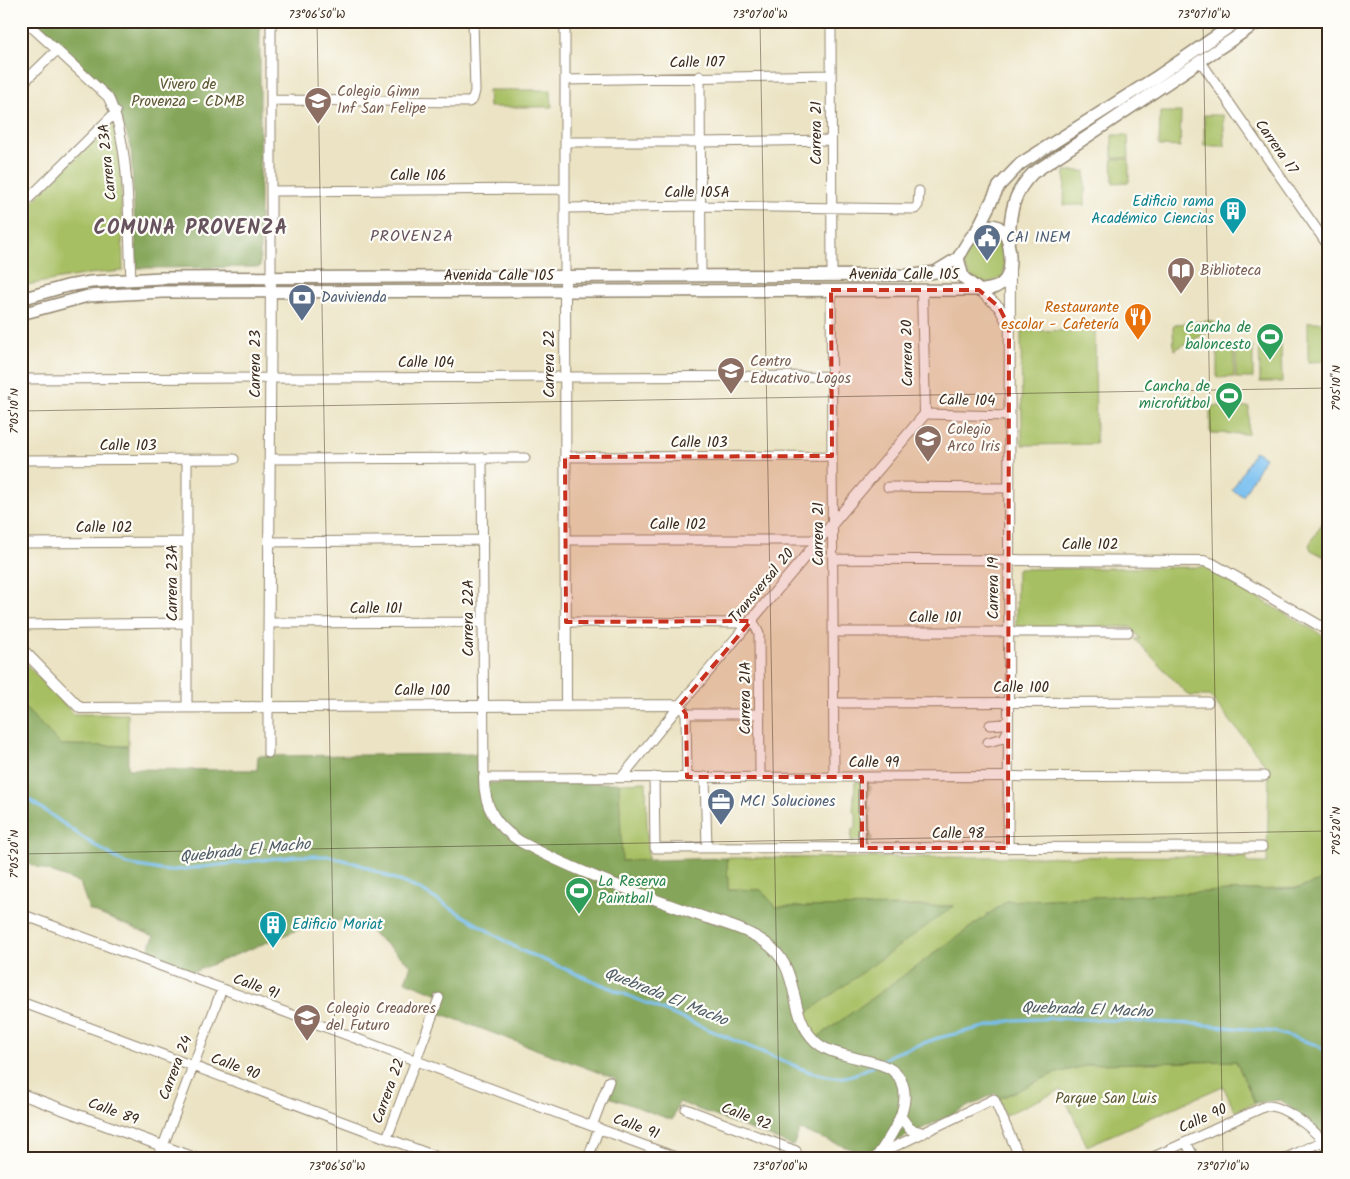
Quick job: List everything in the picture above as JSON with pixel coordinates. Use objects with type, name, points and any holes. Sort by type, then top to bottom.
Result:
[{"type":"main road","points":[[1238,21],[1155,78],[1020,164],[999,186],[976,232],[958,258],[964,277],[979,290],[989,290],[1002,284],[1009,277],[1010,211],[1022,185],[1033,173],[1073,144],[1201,62],[1260,21]]},
{"type":"main road","points":[[976,232],[981,228],[995,227],[1001,230],[1009,240]]},
{"type":"main road","name":"Avenida Calle 105","points":[[21,298],[67,286],[131,279],[271,276],[926,274],[945,268],[958,258]]},
{"type":"main road","name":"Avenida Calle 105","points":[[21,314],[76,298],[100,294],[271,291],[979,290]]},
{"type":"street","name":"Carrera 23A","points":[[25,21],[108,97],[116,112],[123,143],[131,279]]},
{"type":"street","name":"Carrera 23","points":[[268,707],[273,100],[271,21]]},
{"type":"street","points":[[273,100],[469,102],[474,97],[473,21]]},
{"type":"street","name":"Carrera 22","points":[[565,21],[566,706]]},
{"type":"street","name":"Carrera 21","points":[[828,21],[831,29],[830,207],[832,275]]},
{"type":"street","points":[[21,85],[57,50]]},
{"type":"street","name":"Carrera 17","points":[[1201,62],[1329,248]]},
{"type":"street","name":"Calle 107","points":[[565,80],[830,75]]},
{"type":"street","points":[[700,76],[702,142],[701,275]]},
{"type":"street","points":[[21,206],[116,112]]},
{"type":"street","points":[[565,142],[831,140]]},
{"type":"street","name":"Calle 106","points":[[272,190],[565,189]]},
{"type":"street","name":"Calle 105A","points":[[565,208],[701,206],[915,209],[918,205],[919,191]]},
{"type":"street","name":"Carrera 19","points":[[1008,848],[1010,271]]},
{"type":"street","name":"Carrera 21","points":[[831,290],[834,777]]},
{"type":"street","name":"Carrera 20","points":[[922,290],[925,414]]},
{"type":"street","points":[[979,290],[999,308],[1009,327]]},
{"type":"street","name":"Calle 104","points":[[21,379],[832,376]]},
{"type":"street","name":"Calle 104","points":[[925,414],[1009,416]]},
{"type":"street","name":"Transversal 20","points":[[622,778],[683,710],[751,621],[833,526],[925,414]]},
{"type":"street","name":"Calle 103","points":[[566,457],[832,456]]},
{"type":"street","name":"Carrera 22A","points":[[482,458],[484,778]]},
{"type":"street","points":[[270,459],[525,458]]},
{"type":"street","name":"Carrera 23A","points":[[187,459],[187,707]]},
{"type":"street","name":"Calle 103","points":[[21,460],[234,459]]},
{"type":"street","points":[[888,487],[1009,488]]},
{"type":"street","points":[[269,542],[483,540]]},
{"type":"street","name":"Calle 102","points":[[566,540],[820,540]]},
{"type":"street","name":"Calle 102","points":[[21,543],[187,542]]},
{"type":"street","name":"Calle 102","points":[[833,559],[1204,561],[1214,564],[1329,631]]},
{"type":"street","points":[[566,622],[751,621]]},
{"type":"street","name":"Carrera 21A","points":[[751,621],[756,625],[760,634],[760,777]]},
{"type":"street","name":"Calle 101","points":[[269,623],[483,622]]},
{"type":"street","points":[[21,625],[187,624]]},
{"type":"street","name":"Calle 101","points":[[833,632],[1128,632]]},
{"type":"street","name":"Calle 100","points":[[21,648],[80,708],[566,706],[760,714]]},
{"type":"street","name":"Calle 100","points":[[834,703],[1208,702]]},
{"type":"street","points":[[268,707],[268,753]]},
{"type":"street","points":[[683,710],[687,777]]},
{"type":"street","points":[[988,742],[1004,738],[1008,725],[990,725]]},
{"type":"street","name":"Calle 99","points":[[484,778],[1264,776]]},
{"type":"street","name":"Calle 98","points":[[654,777],[655,848],[1262,847]]},
{"type":"street","points":[[706,777],[707,848]]},
{"type":"street","points":[[862,777],[862,848]]},
{"type":"street","points":[[484,778],[486,800],[495,820],[508,834],[521,842],[618,885],[764,941],[780,955],[790,973],[800,1017],[814,1040],[833,1052],[870,1061],[892,1070],[903,1089],[901,1117],[878,1156]]},
{"type":"street","name":"Calle 91","points":[[21,914],[678,1158]]},
{"type":"street","name":"Carrera 24","points":[[158,1158],[222,988]]},
{"type":"street","name":"Carrera 22","points":[[387,1138],[440,998]]},
{"type":"street","name":"Calle 90","points":[[21,1002],[440,1158]]},
{"type":"street","points":[[588,1158],[608,1081]]},
{"type":"street","name":"Calle 89","points":[[21,1094],[195,1158]]},
{"type":"street","points":[[878,1156],[994,1099],[1018,1157]]},
{"type":"street","name":"Calle 90","points":[[1151,1158],[1266,1106],[1278,1106],[1284,1109],[1323,1141]]},
{"type":"street","name":"Calle 92","points":[[686,1109],[795,1155]]},
{"type":"street","points":[[901,1117],[910,1129],[923,1133]]},
{"type":"street","points":[[1286,1158],[1323,1141],[1329,1155]]},
{"type":"street","points":[[1186,1142],[1194,1158]]},
{"type":"highlighted area","points":[[831,290],[979,290],[999,307],[1009,327],[1008,848],[862,848],[862,777],[687,777],[686,714],[680,705],[751,621],[566,622],[565,457],[832,456]]},
{"type":"green space","name":"Vivero de Provenza - CDMB","points":[[34,21],[260,21],[260,267],[137,268],[131,146],[114,99],[52,42]]},
{"type":"green space","points":[[488,90],[551,90],[552,107],[489,107]]},
{"type":"green space","points":[[1160,112],[1181,112],[1180,147],[1159,146]]},
{"type":"green space","points":[[1204,115],[1223,115],[1225,146],[1204,146]]},
{"type":"green space","points":[[115,119],[120,145],[123,271],[88,274],[21,286],[21,213]]},
{"type":"green space","points":[[1112,135],[1128,135],[1129,158],[1112,158]]},
{"type":"green space","points":[[1112,159],[1129,159],[1129,182],[1113,183]]},
{"type":"green space","points":[[1065,171],[1085,171],[1085,205],[1064,205]]},
{"type":"green space","points":[[994,231],[1000,235],[1006,253],[1003,277],[989,283],[976,281],[968,273],[964,265],[967,253],[977,237]]},
{"type":"green space","points":[[1209,321],[1216,323],[1216,328],[1174,350],[1173,328],[1175,324]]},
{"type":"green space","points":[[1308,322],[1328,322],[1328,361],[1308,362]]},
{"type":"green space","points":[[1095,330],[1096,444],[1022,445],[1021,331]]},
{"type":"green space","name":"Cancha de baloncesto","points":[[1259,340],[1281,340],[1282,382],[1260,382]]},
{"type":"green space","points":[[1217,346],[1234,346],[1234,377],[1217,378]]},
{"type":"green space","points":[[1236,346],[1253,346],[1253,378],[1236,378]]},
{"type":"green space","name":"Cancha de microfútbol","points":[[1210,406],[1249,407],[1248,434],[1210,433]]},
{"type":"green space","points":[[1329,511],[1329,559],[1311,550],[1309,545]]},
{"type":"green space","points":[[1205,567],[1329,639],[1329,878],[1299,888],[1007,901],[814,1040],[419,889],[479,754],[478,782],[484,783],[753,935],[953,906],[775,907],[761,890],[728,889],[727,858],[1247,856],[1247,863],[1267,863],[1269,769],[1210,696],[1189,696],[1135,639],[1140,639],[1131,627],[1016,627],[1017,569]]},
{"type":"green space","points":[[21,659],[74,714],[128,714],[128,746],[61,745],[21,704]]},
{"type":"green space","points":[[21,704],[61,745],[128,746],[128,769],[257,770],[258,756],[479,754],[479,783],[619,783],[622,861],[727,858],[728,889],[761,890],[776,907],[954,906],[801,1017],[814,1040],[1007,901],[1299,888],[1329,878],[1329,1143],[1325,1136],[1281,1100],[1255,1103],[1236,1061],[1092,1064],[1053,1074],[999,1099],[996,1093],[867,1155],[800,1130],[793,1146],[679,1102],[672,1120],[609,1097],[616,1079],[439,1013],[446,997],[405,981],[411,965],[354,918],[305,927],[193,972],[146,956],[154,936],[89,910],[80,883],[21,861]]},
{"type":"green space","points":[[646,782],[648,860],[621,861],[619,783]]},
{"type":"green space","points":[[855,782],[867,782],[867,786],[871,786],[870,794],[868,794],[868,807],[871,807],[869,827],[872,840],[851,841],[852,829],[856,827],[856,813],[853,812]]},
{"type":"green space","name":"Parque San Luis","points":[[1236,1061],[1255,1103],[1235,1111],[1223,1086],[1087,1146],[1061,1090],[1005,1115],[999,1099],[1053,1074],[1093,1064]]},
{"type":"water","points":[[1255,451],[1265,457],[1243,496],[1232,490]]},
{"type":"waterway","name":"Quebrada El Macho","points":[[21,794],[91,843],[126,864],[167,871],[296,856],[329,856],[358,864],[419,889],[520,950],[807,1071],[826,1076],[841,1077],[856,1074],[874,1065]]},
{"type":"waterway","name":"Quebrada El Macho","points":[[881,1061],[893,1054],[938,1038],[1014,1020],[1063,1018],[1196,1024],[1275,1032],[1317,1045],[1329,1053]]},
{"type":"place","name":"Colegio Gimn Inf San Felipe","points":[[318,125]]},
{"type":"place","name":"Edificio rama Académico Ciencias","points":[[1233,235]]},
{"type":"place","name":"CAI INEM","points":[[987,262]]},
{"type":"place","name":"Biblioteca","points":[[1181,295]]},
{"type":"place","name":"Davivienda","points":[[302,322]]},
{"type":"place","name":"Restaurante escolar - Cafetería","points":[[1138,341]]},
{"type":"place","name":"Cancha de baloncesto","points":[[1270,361]]},
{"type":"place","name":"Centro Educativo Logos","points":[[731,395]]},
{"type":"place","name":"Cancha de microfútbol","points":[[1229,420]]},
{"type":"place","name":"Colegio Arco Iris","points":[[928,463]]},
{"type":"place","name":"MCI Soluciones","points":[[721,826]]},
{"type":"place","name":"La Reserva Paintball","points":[[579,915]]},
{"type":"place","name":"Edificio Moriat","points":[[273,949]]},
{"type":"place","name":"Colegio Creadores del Futuro","points":[[307,1042]]},
{"type":"district","name":"COMUNA PROVENZA","points":[[191,229]]},
{"type":"district","name":"PROVENZA","points":[[412,236]]}]
